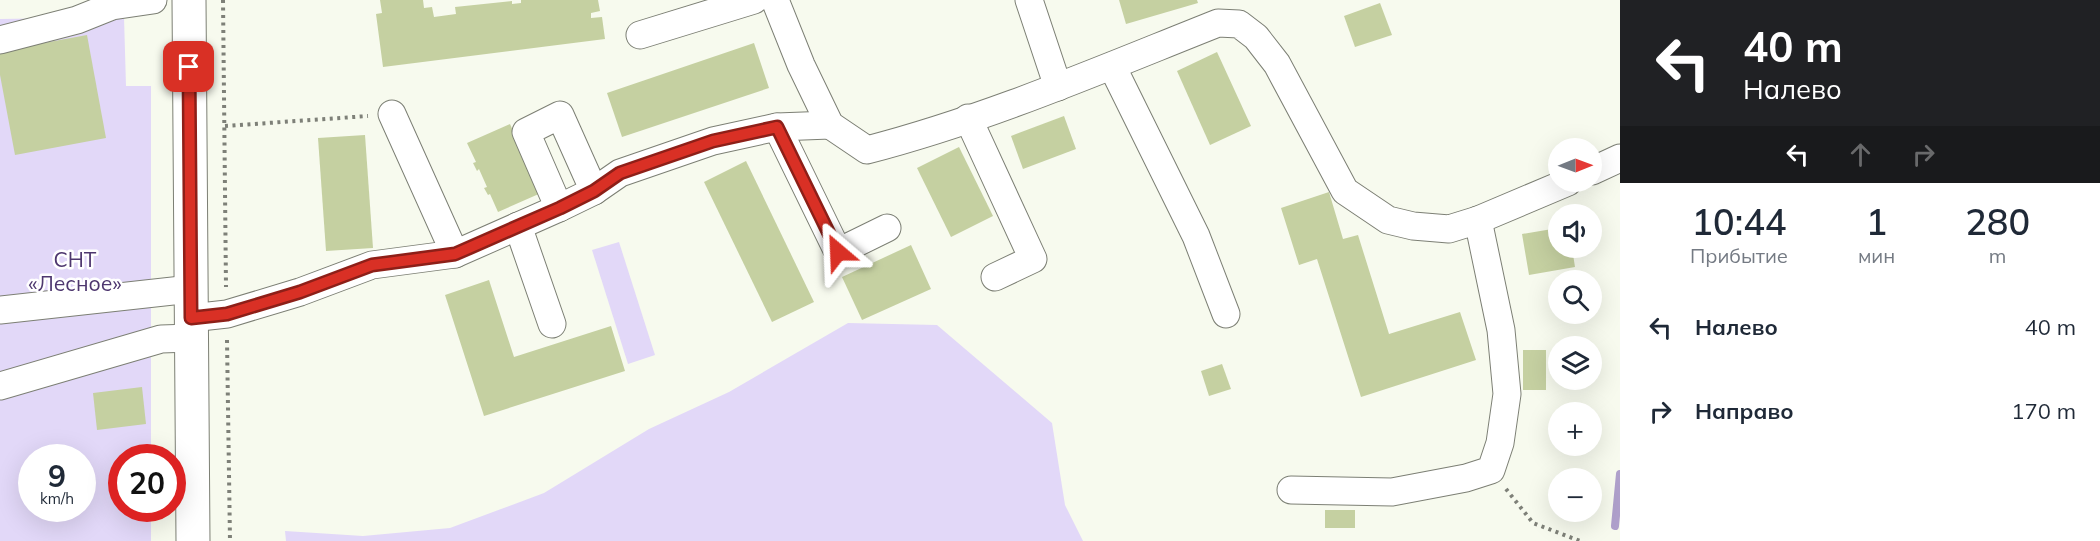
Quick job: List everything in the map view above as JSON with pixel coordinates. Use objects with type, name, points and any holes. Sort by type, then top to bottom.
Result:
[{"type":"main road","points":[[187,0],[193,541]]},
{"type":"lane","points":[[0,40],[77,20],[112,6],[153,0]]},
{"type":"lane","points":[[640,35],[754,0]]},
{"type":"lane","points":[[775,0],[801,65],[830,125],[867,150],[921,136],[1058,87],[1218,23],[1239,24],[1256,37],[1277,64],[1345,191],[1388,220],[1413,226],[1449,229],[1478,220],[1548,190]]},
{"type":"lane","points":[[1029,0],[1058,87]]},
{"type":"lane","points":[[1112,66],[1196,236],[1226,314]]},
{"type":"lane","points":[[392,114],[455,254]]},
{"type":"lane","points":[[560,208],[526,132],[560,115],[594,191]]},
{"type":"lane","points":[[968,118],[1033,259],[995,277]]},
{"type":"lane","points":[[0,310],[227,314],[300,292],[372,265],[455,254],[560,208],[594,191],[620,173],[713,141],[777,127],[830,125]]},
{"type":"lane","points":[[777,127],[838,252],[887,228]]},
{"type":"lane","points":[[1602,166],[1620,158]]},
{"type":"lane","points":[[1291,490],[1392,492],[1466,478],[1491,470],[1500,443],[1507,394],[1501,330],[1478,220]]},
{"type":"lane","points":[[518,226],[552,324]]},
{"type":"lane","points":[[0,386],[161,339],[191,315]]},
{"type":"path","points":[[223,0],[230,541]]},
{"type":"path","points":[[225,126],[392,114]]},
{"type":"path","points":[[1491,470],[1533,522],[1580,541]]},
{"type":"green space","name":"СНТ «Лесное»","points":[[124,17],[126,86],[151,86],[151,444],[108,444],[108,522],[151,522],[151,541],[0,541],[0,19]]},
{"type":"green space","points":[[619,242],[655,355],[628,364],[592,250]]},
{"type":"green space","points":[[848,323],[937,325],[1052,423],[1065,505],[1083,541],[286,541],[285,531],[363,536],[450,528],[544,493],[649,429],[729,392]]},
{"type":"building","points":[[380,0],[423,0],[424,8],[432,7],[434,17],[456,14],[455,7],[512,1],[512,4],[521,3],[521,0],[598,0],[600,11],[591,13],[591,18],[602,17],[605,39],[383,67],[376,14],[382,13]]},
{"type":"building","points":[[1119,0],[1197,0],[1198,3],[1126,24]]},
{"type":"building","points":[[1380,3],[1392,35],[1355,47],[1344,16]]},
{"type":"building","points":[[87,35],[106,138],[15,155],[0,75],[0,51]]},
{"type":"building","points":[[754,43],[769,88],[622,137],[607,93]]},
{"type":"building","points":[[1217,52],[1251,126],[1210,145],[1177,71]]},
{"type":"building","points":[[1064,116],[1076,149],[1023,169],[1011,136]]},
{"type":"building","points":[[510,124],[541,193],[498,212],[490,194],[488,195],[484,188],[487,187],[479,169],[477,171],[473,163],[476,162],[467,143]]},
{"type":"building","points":[[365,135],[373,248],[326,251],[318,138]]},
{"type":"building","points":[[959,147],[993,216],[951,237],[917,168]]},
{"type":"building","points":[[746,161],[814,302],[772,322],[704,182]]},
{"type":"building","points":[[1329,192],[1343,239],[1358,235],[1389,334],[1460,312],[1476,360],[1361,397],[1317,259],[1299,265],[1281,208]]},
{"type":"building","points":[[1548,230],[1548,258],[1574,258],[1575,267],[1529,275],[1522,234]]},
{"type":"building","points":[[911,245],[931,289],[862,320],[842,277]]},
{"type":"building","points":[[489,280],[514,357],[611,326],[625,371],[484,416],[445,295]]},
{"type":"building","points":[[1523,350],[1546,350],[1546,390],[1523,390]]},
{"type":"building","points":[[1222,364],[1231,389],[1209,396],[1201,371]]},
{"type":"building","points":[[142,387],[146,424],[97,430],[93,393]]},
{"type":"building","points":[[1325,510],[1355,510],[1355,528],[1325,528]]},
{"type":"waterway","points":[[1615,526],[1620,474]]},
{"type":"route","points":[[189,67],[191,318],[227,314],[300,292],[372,265],[455,254],[560,208],[594,191],[620,173],[713,141],[777,127],[838,252]]}]
